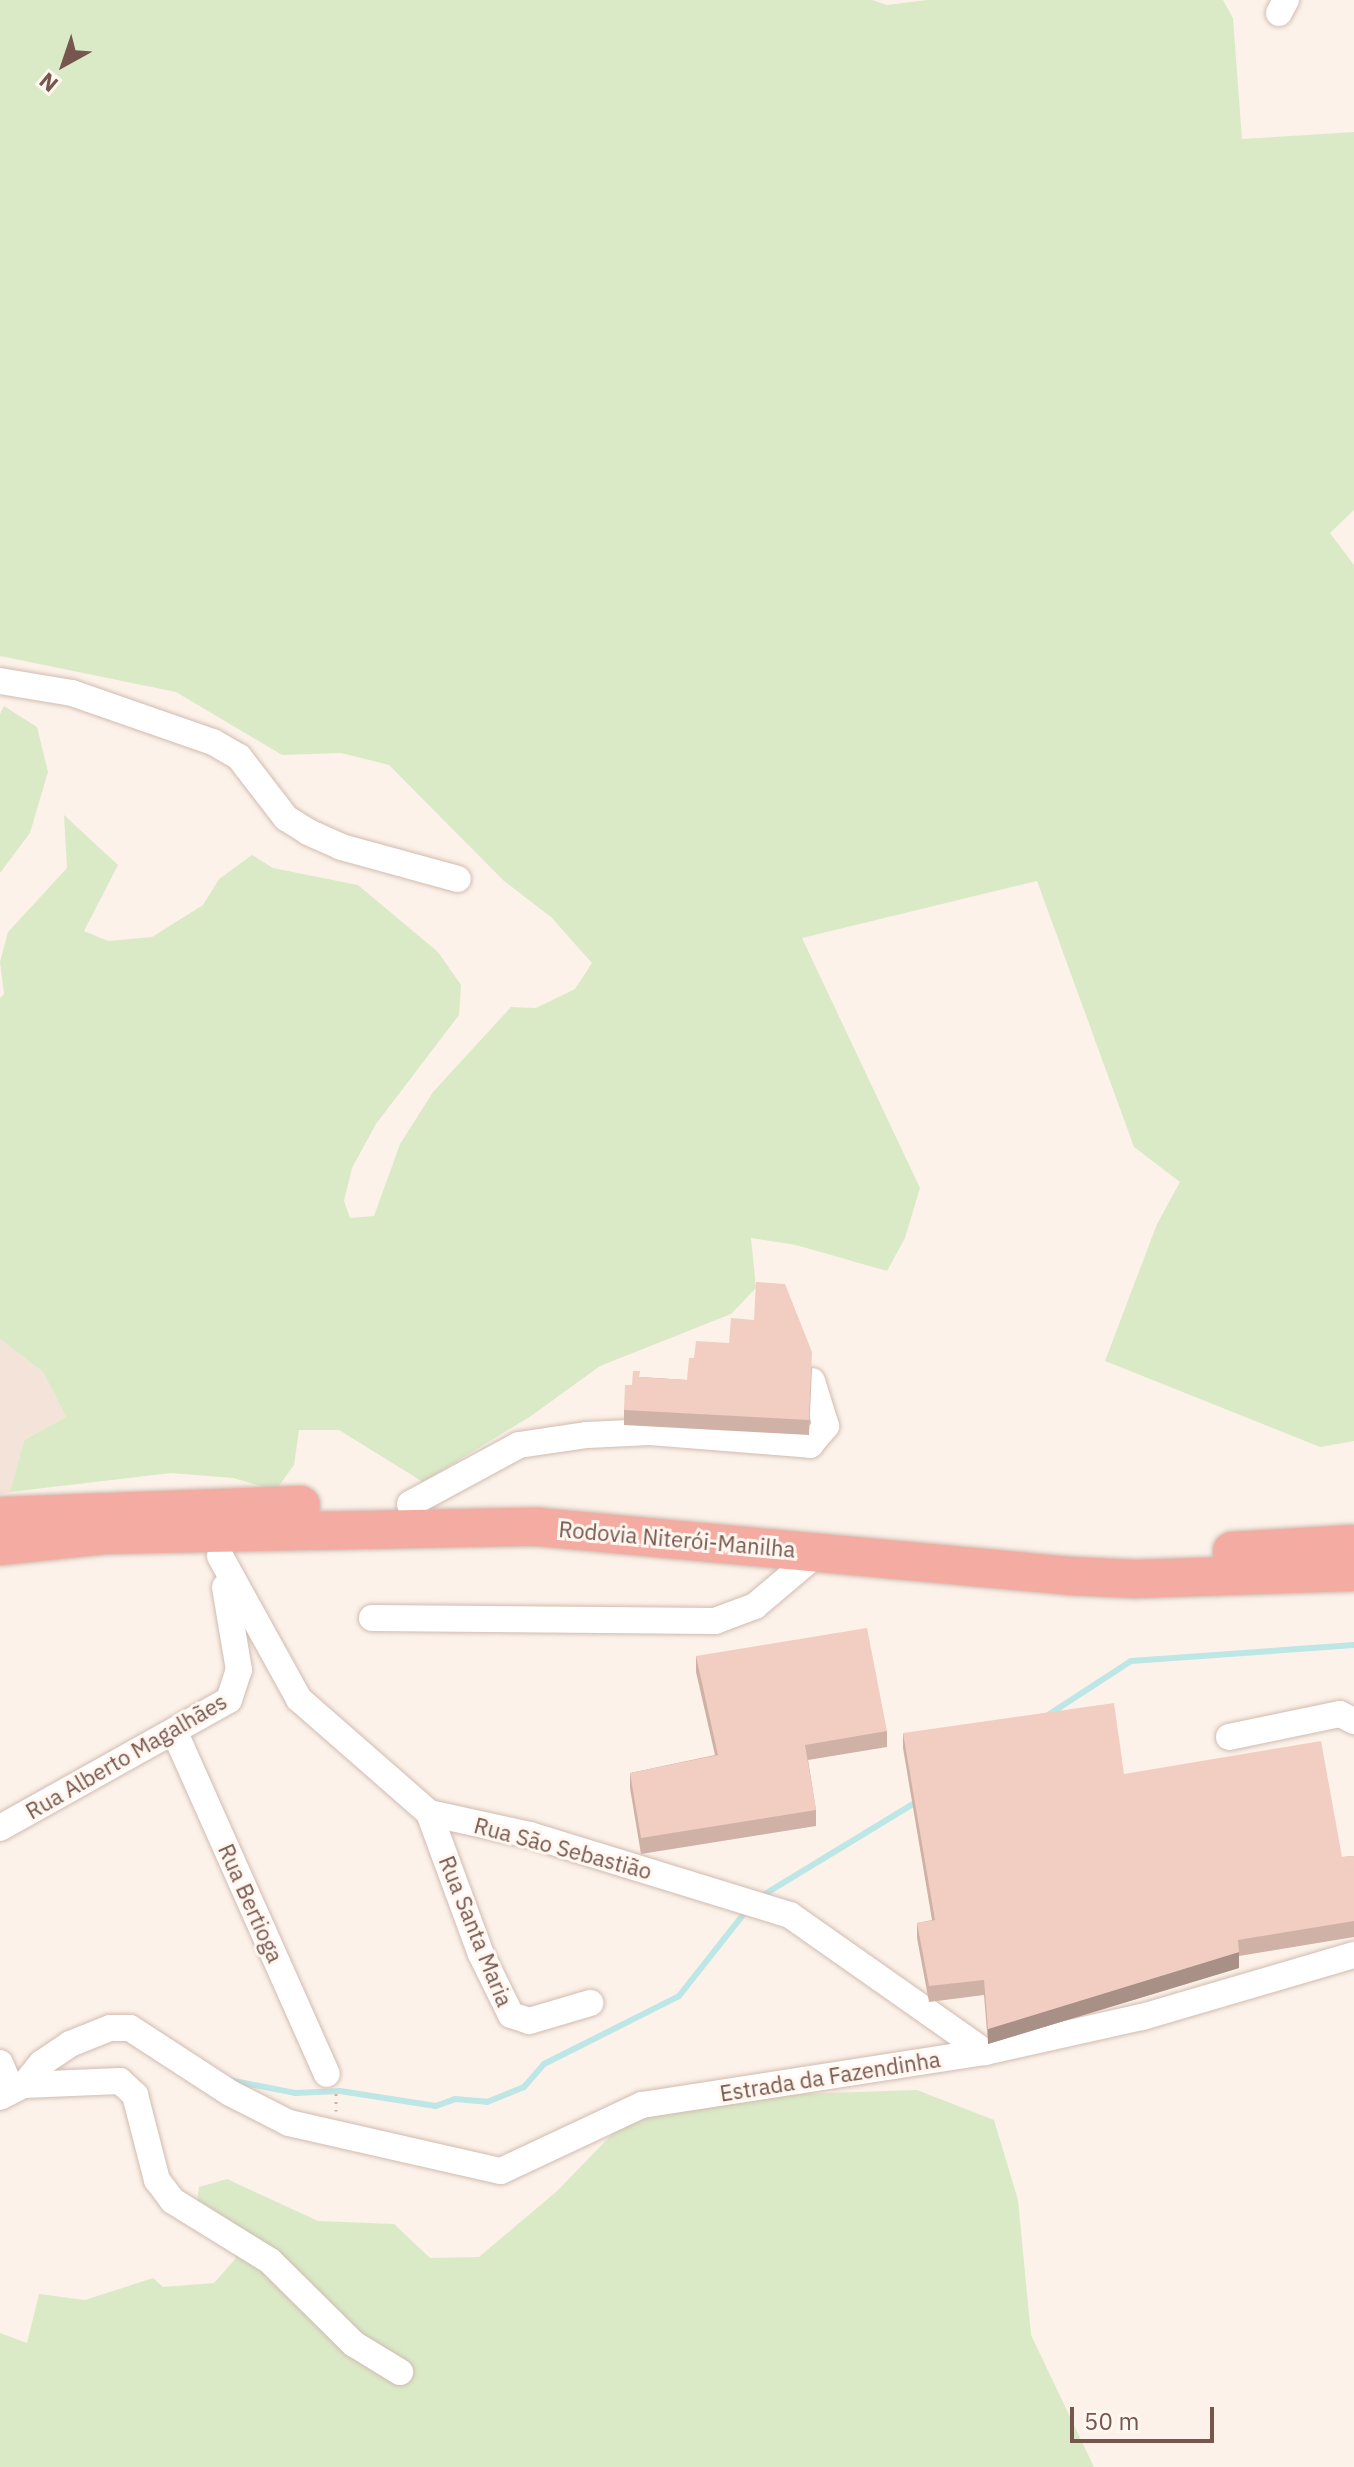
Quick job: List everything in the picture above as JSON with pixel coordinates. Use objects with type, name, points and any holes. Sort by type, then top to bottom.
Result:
[{"type":"highway","name":"Rodovia Niterói-Manilha","points":[[0,1516],[199,1505],[410,1504],[655,1513],[1098,1554],[1354,1544]]},
{"type":"highway","name":"Rodovia Niterói-Manilha","points":[[0,1546],[217,1544],[538,1527],[1135,1579],[1354,1572]]},
{"type":"street","points":[[0,681],[72,693],[213,742],[239,757],[286,818],[308,832],[341,847],[458,879]]},
{"type":"street","points":[[410,1504],[519,1445],[610,1432],[810,1445],[826,1426],[812,1381]]},
{"type":"street","name":"Rua Alberto Magalhães","points":[[0,1828],[175,1733],[229,1700],[239,1682],[217,1544]]},
{"type":"street","name":"Rua São Sebastião","points":[[217,1544],[299,1699],[429,1813],[530,1835],[790,1915],[985,2052]]},
{"type":"street","points":[[372,1618],[715,1621],[755,1606],[819,1552]]},
{"type":"street","points":[[1229,1737],[1340,1714],[1354,1721]]},
{"type":"street","name":"Rua Bertioga","points":[[175,1733],[327,2074]]},
{"type":"street","name":"Rua Santa Maria","points":[[429,1813],[481,1954],[511,2015],[529,2021],[590,2003]]},
{"type":"street","name":"Estrada da Fazendinha","points":[[12,2091],[42,2063],[70,2044],[110,2028],[130,2028],[256,2108],[314,2129],[501,2171],[642,2105],[985,2052],[1142,2017],[1354,1955]]},
{"type":"street","points":[[0,2063],[12,2091],[113,2079],[127,2086],[135,2095],[157,2180],[173,2201],[270,2261],[354,2344],[400,2372]]},
{"type":"shaded area","points":[[0,1339],[43,1372],[66,1417],[24,1440],[10,1492],[0,1494]]},
{"type":"green space","points":[[0,0],[872,0],[887,5],[927,0],[1223,0],[1233,18],[1242,139],[1354,132],[1354,510],[1330,533],[1354,565],[1354,1441],[1320,1447],[1105,1361],[1157,1224],[1180,1182],[1134,1147],[1037,881],[802,938],[920,1188],[905,1238],[887,1271],[796,1245],[751,1238],[756,1288],[731,1314],[600,1366],[531,1416],[423,1482],[339,1430],[299,1430],[294,1465],[276,1490],[233,1478],[171,1473],[10,1492],[24,1440],[66,1417],[43,1372],[0,1339],[0,998],[4,994],[0,962],[8,932],[67,868],[64,815],[118,865],[84,931],[108,941],[152,937],[203,905],[219,879],[252,855],[273,868],[358,885],[438,952],[461,985],[459,1015],[376,1124],[352,1168],[344,1201],[350,1218],[374,1216],[400,1144],[433,1092],[511,1007],[536,1008],[575,989],[592,963],[551,917],[504,881],[389,765],[341,753],[282,755],[176,692],[0,656]]},
{"type":"green space","points":[[4,706],[37,727],[48,772],[30,833],[0,873],[0,714]]},
{"type":"green space","points":[[917,2090],[994,2120],[1018,2200],[1031,2335],[1094,2467],[0,2467],[0,2333],[27,2343],[39,2294],[85,2300],[153,2278],[163,2287],[214,2283],[236,2258],[215,2216],[197,2201],[199,2187],[227,2179],[318,2221],[394,2224],[430,2258],[479,2257],[557,2191],[626,2120],[796,2094]]},
{"type":"building","points":[[756,1282],[785,1284],[812,1352],[809,1420],[624,1410],[625,1385],[632,1385],[633,1371],[640,1371],[639,1377],[687,1380],[689,1358],[694,1358],[696,1341],[729,1343],[731,1318],[754,1320]]},
{"type":"building","points":[[867,1628],[887,1731],[805,1745],[816,1810],[641,1838],[630,1773],[718,1755],[696,1656]]},
{"type":"building","points":[[1114,1703],[1124,1774],[1321,1741],[1342,1857],[1354,1856],[1354,1921],[1238,1940],[1239,1952],[988,2029],[984,1980],[929,1986],[917,1923],[935,1920],[903,1733]]},
{"type":"waterway","points":[[1048,1715],[1131,1661],[1354,1645]]},
{"type":"waterway","points":[[760,1897],[918,1801]]},
{"type":"waterway","points":[[229,2080],[295,2093],[340,2091],[436,2106],[455,2099],[487,2102],[524,2087],[544,2064],[679,1996],[747,1910]]}]
